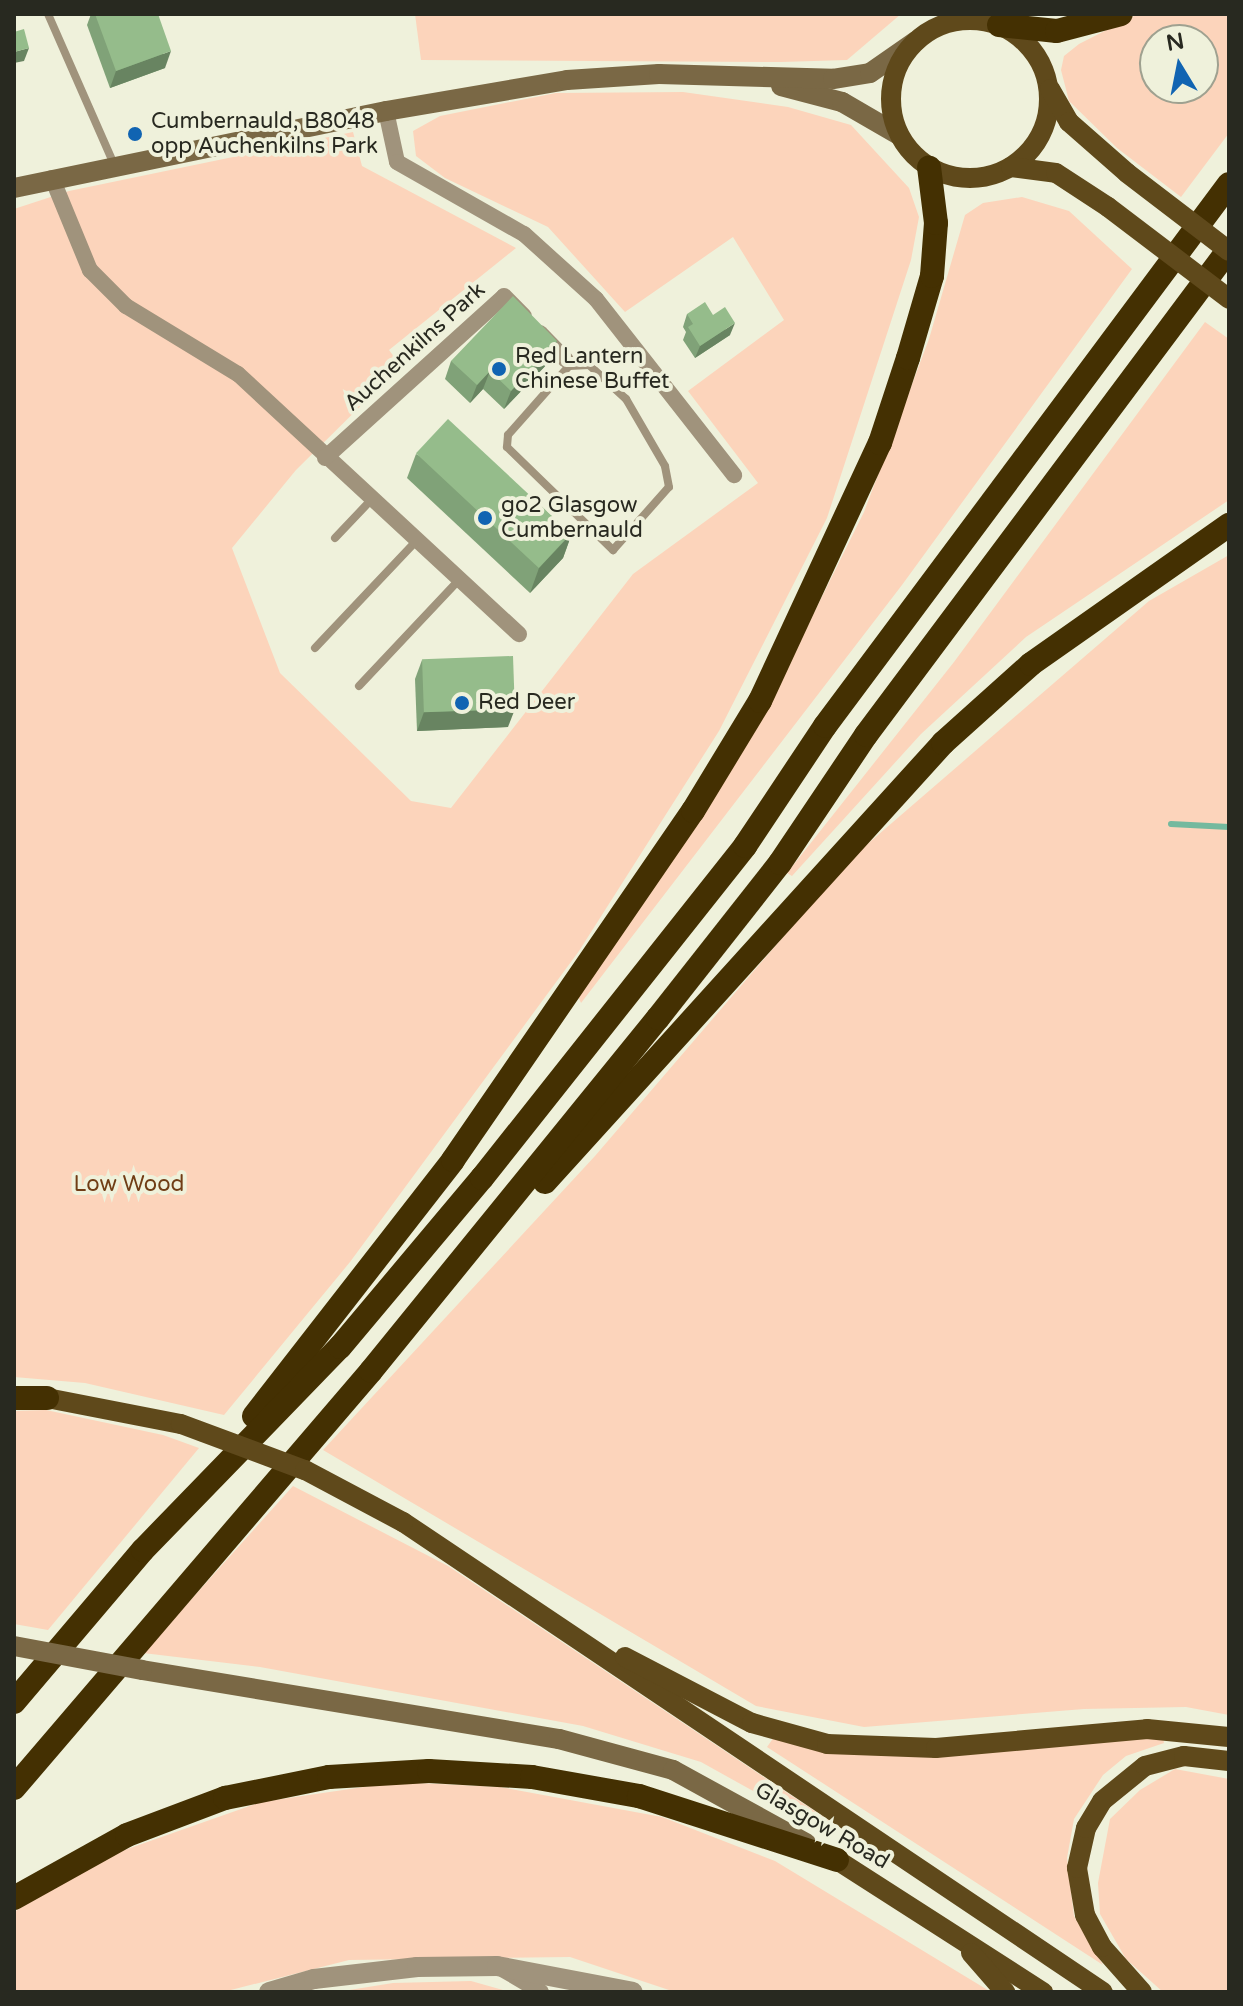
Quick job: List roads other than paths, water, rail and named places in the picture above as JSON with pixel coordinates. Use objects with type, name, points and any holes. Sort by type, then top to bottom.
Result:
[{"type":"highway","points":[[999,25],[1057,31],[1121,14]]},
{"type":"highway","points":[[14,1702],[329,1324],[453,1160],[693,811],[760,701],[868,471],[908,358],[932,276],[936,223],[929,167]]},
{"type":"highway","points":[[143,1550],[340,1347],[627,997],[745,846],[825,726],[1229,184]]},
{"type":"highway","points":[[14,1788],[371,1371],[780,863],[866,735],[1229,250]]},
{"type":"highway","points":[[371,1371],[943,743],[1031,664],[1229,525]]},
{"type":"highway","points":[[14,1396],[47,1398]]},
{"type":"highway","points":[[14,1898],[127,1835],[225,1798],[329,1777],[429,1771],[532,1777],[639,1796],[837,1860]]},
{"type":"main road","points":[[14,188],[114,164],[386,111],[567,80],[659,74],[833,79],[870,73],[916,41],[955,21],[999,25],[1022,39],[1039,60],[1048,85],[1069,122],[1127,173],[1229,250]]},
{"type":"main road","points":[[899,135],[891,110],[892,85],[916,41]]},
{"type":"main road","points":[[750,78],[842,102],[899,135],[929,167],[970,178],[1011,167],[1056,173],[1108,207],[1229,299]]},
{"type":"main road","points":[[1011,167],[1042,131],[1048,85]]},
{"type":"main road","points":[[47,1398],[181,1424],[305,1470],[403,1522],[1103,1992]]},
{"type":"main road","points":[[516,1597],[721,1709],[787,1735],[827,1744],[936,1748],[1147,1729],[1229,1737]]},
{"type":"main road","name":"Glasgow Road","points":[[14,1646],[559,1739],[673,1770],[837,1860],[1043,1992]]},
{"type":"main road","points":[[1142,1992],[1102,1947],[1085,1915],[1077,1868],[1086,1828],[1102,1801],[1145,1766],[1184,1756],[1229,1761]]},
{"type":"main road","points":[[954,1934],[1005,1992]]},
{"type":"street","points":[[386,111],[397,162],[524,234],[596,299],[734,475]]},
{"type":"street","points":[[52,178],[76,244],[108,288],[126,306],[238,374],[325,458],[519,634]]},
{"type":"street","name":"Auchenkilns Park","points":[[325,458],[504,296],[567,363]]},
{"type":"street","points":[[497,1966],[541,1992]]},
{"type":"street","points":[[269,1992],[314,1979],[402,1969],[497,1966],[626,1991]]},
{"type":"lane","points":[[48,14],[114,164]]},
{"type":"lane","points":[[567,363],[589,365],[621,394],[665,466],[669,487],[613,550],[507,447],[508,435],[567,363]]},
{"type":"lane","points":[[335,538],[372,499]]},
{"type":"lane","points":[[315,648],[417,540]]},
{"type":"lane","points":[[359,686],[460,579]]},
{"type":"waterway","points":[[1171,824],[1229,827]]},
{"type":"place","name":"Cumbernauld, B8048 opp Auchenkilns Park","points":[[135,134]]},
{"type":"place","name":"Red Lantern Chinese Buffet","points":[[499,369]]},
{"type":"place","name":"go2 Glasgow Cumbernauld","points":[[485,518]]},
{"type":"place","name":"Red Deer","points":[[462,703]]},
{"type":"park label","name":"Low Wood","points":[[129,1185]]}]
